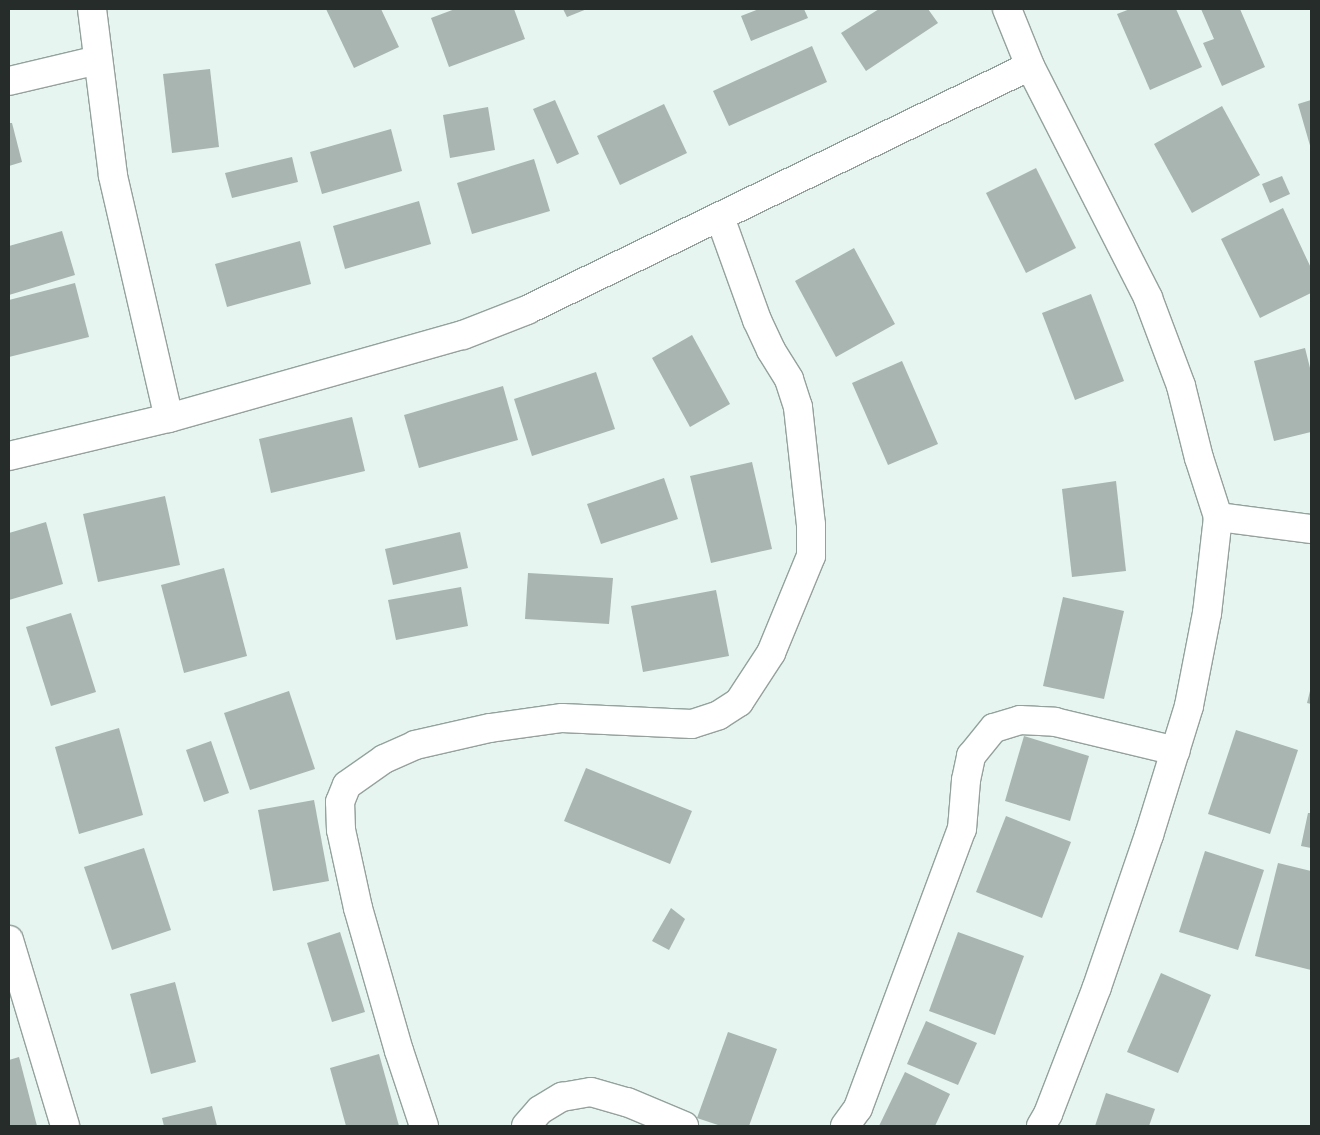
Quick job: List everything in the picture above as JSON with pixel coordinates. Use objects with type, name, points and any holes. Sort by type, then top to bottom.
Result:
[{"type":"street","points":[[92,9],[113,176],[169,418]]},
{"type":"street","points":[[1007,9],[1030,66],[1148,298],[1181,386],[1199,458],[1218,517],[1207,612],[1189,706],[1176,751],[1097,987],[1048,1114],[1041,1126]]},
{"type":"street","points":[[9,80],[98,60]]},
{"type":"street","points":[[9,456],[169,418],[463,335],[527,310],[1030,66]]},
{"type":"street","points":[[424,1126],[399,1051],[358,908],[341,830],[340,802],[347,785],[384,759],[415,745],[490,728],[562,718],[692,724],[718,715],[739,702],[771,653],[811,556],[811,525],[798,407],[789,379],[771,350],[758,320],[720,217]]},
{"type":"street","points":[[1218,517],[1311,529]]},
{"type":"street","points":[[845,1126],[858,1108],[962,829],[966,780],[971,756],[994,728],[1020,720],[1055,722],[1176,751]]},
{"type":"street","points":[[9,940],[65,1126]]},
{"type":"street","points":[[526,1126],[540,1110],[562,1096],[591,1092],[627,1102],[684,1126]]},
{"type":"building","points":[[326,9],[381,9],[399,47],[354,68]]},
{"type":"building","points":[[455,9],[514,9],[525,39],[449,67],[431,18]]},
{"type":"building","points":[[563,9],[587,9],[567,17]]},
{"type":"building","points":[[759,9],[804,9],[808,18],[751,41],[741,16]]},
{"type":"building","points":[[879,9],[928,9],[938,23],[866,71],[841,33]]},
{"type":"building","points":[[1130,9],[1176,9],[1202,67],[1150,90],[1117,14]]},
{"type":"building","points":[[1201,9],[1240,9],[1265,67],[1222,86],[1203,43],[1214,39]]},
{"type":"building","points":[[812,46],[827,82],[729,126],[713,91]]},
{"type":"building","points":[[210,69],[219,147],[172,153],[163,74]]},
{"type":"building","points":[[555,100],[579,154],[557,164],[533,109]]},
{"type":"building","points":[[1311,100],[1311,149],[1298,104]]},
{"type":"building","points":[[664,104],[687,153],[620,185],[597,136]]},
{"type":"building","points":[[1222,106],[1260,175],[1192,213],[1154,144]]},
{"type":"building","points":[[488,107],[495,150],[450,158],[443,115]]},
{"type":"building","points":[[9,123],[12,123],[22,162],[9,166]]},
{"type":"building","points":[[391,129],[402,171],[322,194],[310,152]]},
{"type":"building","points":[[292,157],[298,182],[232,198],[225,173]]},
{"type":"building","points":[[534,159],[550,211],[472,234],[457,183]]},
{"type":"building","points":[[1036,168],[1076,248],[1026,273],[986,193]]},
{"type":"building","points":[[1282,176],[1290,194],[1270,203],[1262,184]]},
{"type":"building","points":[[419,201],[431,244],[345,269],[333,226]]},
{"type":"building","points":[[1283,208],[1311,268],[1311,293],[1260,318],[1221,239]]},
{"type":"building","points":[[62,231],[75,275],[9,295],[9,246]]},
{"type":"building","points":[[300,241],[311,284],[227,307],[215,264]]},
{"type":"building","points":[[854,248],[895,324],[836,357],[795,281]]},
{"type":"building","points":[[75,283],[89,337],[9,357],[9,300]]},
{"type":"building","points":[[1091,294],[1124,381],[1075,400],[1042,313]]},
{"type":"building","points":[[692,335],[730,404],[690,427],[652,358]]},
{"type":"building","points":[[1305,348],[1311,372],[1311,432],[1274,441],[1254,361]]},
{"type":"building","points":[[902,361],[938,444],[888,465],[852,383]]},
{"type":"building","points":[[596,372],[615,429],[532,456],[514,399]]},
{"type":"building","points":[[503,386],[518,440],[419,468],[404,415]]},
{"type":"building","points":[[352,417],[365,471],[271,493],[259,439]]},
{"type":"building","points":[[752,462],[772,549],[711,563],[690,476]]},
{"type":"building","points":[[664,478],[678,519],[601,544],[587,504]]},
{"type":"building","points":[[1116,481],[1126,571],[1072,577],[1062,489]]},
{"type":"building","points":[[165,496],[180,565],[98,582],[83,514]]},
{"type":"building","points":[[46,522],[63,584],[9,600],[9,533]]},
{"type":"building","points":[[460,532],[468,568],[393,585],[385,549]]},
{"type":"building","points":[[224,568],[247,656],[184,673],[161,585]]},
{"type":"building","points":[[528,573],[613,578],[609,624],[525,619]]},
{"type":"building","points":[[461,587],[468,626],[396,640],[388,600]]},
{"type":"building","points":[[716,590],[729,656],[643,672],[631,606]]},
{"type":"building","points":[[1063,597],[1124,611],[1104,699],[1043,686]]},
{"type":"building","points":[[71,613],[96,692],[51,706],[26,627]]},
{"type":"building","points":[[1311,687],[1311,704],[1307,703]]},
{"type":"building","points":[[289,691],[315,769],[250,790],[224,713]]},
{"type":"building","points":[[119,728],[143,815],[79,834],[55,747]]},
{"type":"building","points":[[1236,730],[1298,750],[1270,834],[1208,814]]},
{"type":"building","points":[[1024,736],[1089,756],[1070,821],[1005,801]]},
{"type":"building","points":[[211,741],[229,793],[204,802],[186,750]]},
{"type":"building","points":[[586,768],[692,811],[670,864],[564,821]]},
{"type":"building","points":[[314,800],[329,881],[273,891],[258,810]]},
{"type":"building","points":[[1308,813],[1311,813],[1311,848],[1301,846]]},
{"type":"building","points":[[1006,816],[1071,842],[1042,918],[976,892]]},
{"type":"building","points":[[144,848],[171,930],[112,950],[84,867]]},
{"type":"building","points":[[1205,851],[1264,870],[1238,950],[1179,932]]},
{"type":"building","points":[[1278,863],[1311,871],[1311,970],[1255,956]]},
{"type":"building","points":[[671,908],[685,919],[669,950],[652,941]]},
{"type":"building","points":[[340,932],[365,1012],[332,1022],[307,943]]},
{"type":"building","points":[[958,932],[1024,956],[995,1035],[929,1011]]},
{"type":"building","points":[[1161,973],[1211,995],[1178,1073],[1127,1052]]},
{"type":"building","points":[[175,982],[196,1062],[151,1074],[130,994]]},
{"type":"building","points":[[926,1021],[977,1043],[958,1085],[907,1064]]},
{"type":"building","points":[[728,1032],[777,1049],[749,1126],[721,1126],[697,1118]]},
{"type":"building","points":[[379,1054],[399,1126],[346,1126],[330,1068]]},
{"type":"building","points":[[19,1057],[37,1126],[9,1126],[9,1060]]},
{"type":"building","points":[[905,1072],[950,1094],[935,1126],[879,1126]]},
{"type":"building","points":[[1106,1093],[1155,1109],[1149,1126],[1095,1126]]},
{"type":"building","points":[[212,1106],[217,1126],[164,1126],[162,1118]]}]
